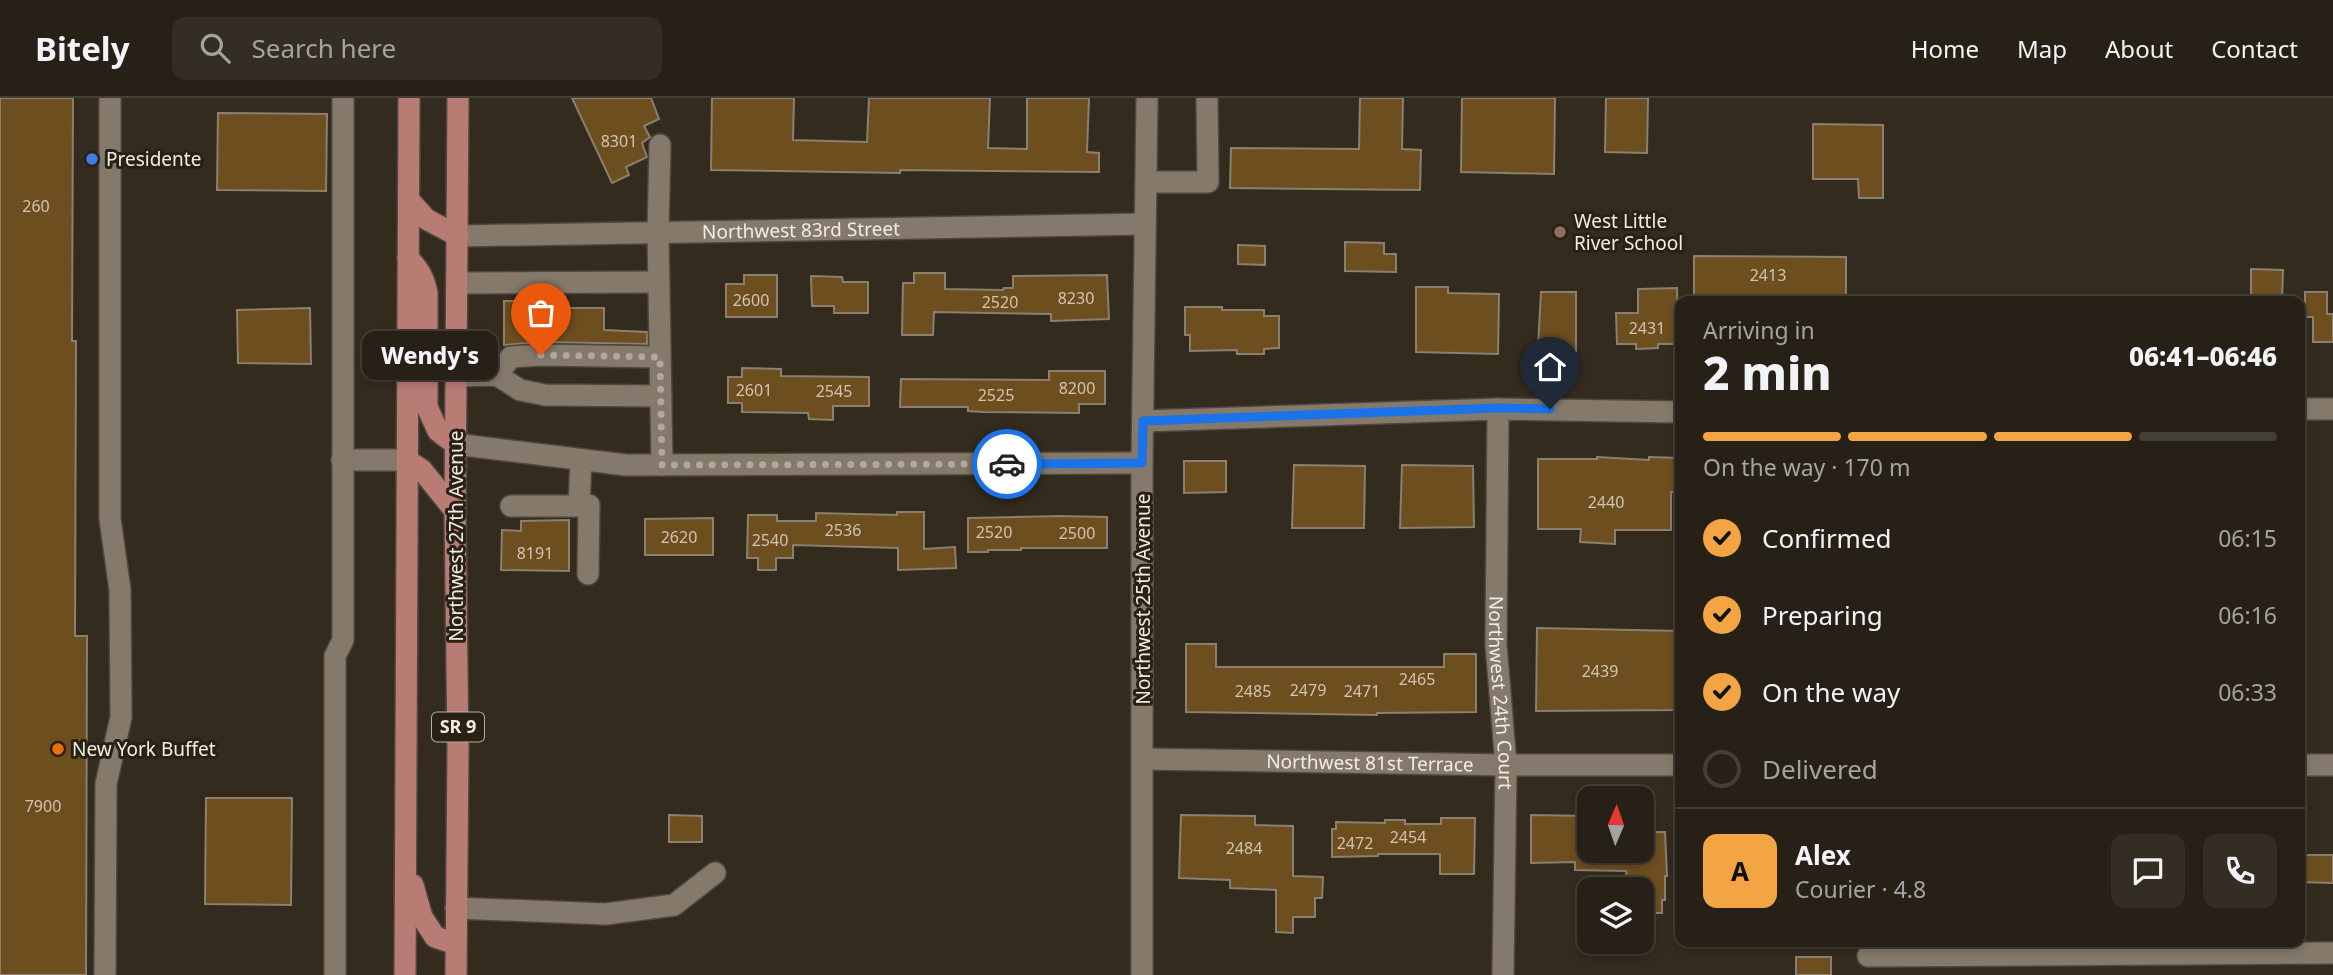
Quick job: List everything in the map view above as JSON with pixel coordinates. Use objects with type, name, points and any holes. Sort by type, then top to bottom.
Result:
[{"type":"main road","name":"SR 9","points":[[405,975],[409,98]]},
{"type":"main road","name":"Northwest 27th Avenue","points":[[456,975],[458,749],[455,444],[458,98]]},
{"type":"main road","points":[[409,200],[426,219],[458,236]]},
{"type":"main road","points":[[408,258],[419,268],[427,293],[428,407],[438,431],[455,444]]},
{"type":"main road","points":[[407,460],[422,470],[455,510]]},
{"type":"main road","points":[[406,863],[422,917],[435,937],[456,944]]},
{"type":"street","points":[[105,975],[106,784],[121,717],[120,590],[110,519],[110,98]]},
{"type":"street","points":[[335,975],[335,656],[343,640],[343,98]]},
{"type":"street","name":"Northwest 25th Avenue","points":[[1142,975],[1142,463],[1147,98]]},
{"type":"street","points":[[1146,181],[1208,182],[1207,98]]},
{"type":"street","points":[[660,145],[658,232],[662,465]]},
{"type":"street","name":"Northwest 83rd Street","points":[[458,236],[1145,224]]},
{"type":"street","points":[[457,283],[659,282]]},
{"type":"street","points":[[497,376],[511,357],[660,357]]},
{"type":"street","points":[[457,376],[497,376],[520,390],[545,395],[661,396]]},
{"type":"street","points":[[1143,421],[1498,408],[1675,412]]},
{"type":"street","name":"Northwest 24th Court","points":[[1498,408],[1496,645],[1506,765],[1503,975]]},
{"type":"street","points":[[2305,409],[2333,409]]},
{"type":"street","points":[[455,444],[626,465],[1142,463]]},
{"type":"street","points":[[342,460],[407,460]]},
{"type":"street","points":[[579,506],[581,460]]},
{"type":"street","points":[[511,506],[589,505],[588,574]]},
{"type":"street","name":"Northwest 81st Terrace","points":[[1144,759],[1675,765]]},
{"type":"street","points":[[2305,765],[2333,765]]},
{"type":"street","points":[[456,908],[606,914],[674,905],[715,873]]},
{"type":"street","points":[[1868,957],[2224,947],[2333,953]]},
{"type":"building","points":[[0,98],[73,98],[75,636],[87,636],[86,975],[0,975]]},
{"type":"building","points":[[572,98],[651,98],[659,119],[644,126],[650,137],[642,143],[647,157],[626,167],[629,175],[612,183]]},
{"type":"building","points":[[712,98],[794,98],[793,140],[867,142],[869,98],[990,98],[988,148],[1027,149],[1027,98],[1089,98],[1087,152],[1099,153],[1099,172],[711,170]]},
{"type":"building","points":[[1360,98],[1403,98],[1402,149],[1421,150],[1420,190],[1230,188],[1231,148],[1359,149]]},
{"type":"building","points":[[1462,98],[1555,98],[1554,174],[1461,172]]},
{"type":"building","points":[[1606,98],[1648,98],[1647,153],[1605,152]]},
{"type":"building","points":[[218,113],[327,114],[326,191],[217,190]]},
{"type":"building","points":[[1813,124],[1883,125],[1883,198],[1859,198],[1858,179],[1813,179]]},
{"type":"building","points":[[1345,242],[1384,243],[1384,254],[1396,254],[1396,272],[1345,271]]},
{"type":"building","points":[[1238,245],[1265,246],[1265,265],[1238,264]]},
{"type":"building","points":[[1694,256],[1846,257],[1846,296],[1694,296]]},
{"type":"building","points":[[2251,269],[2283,270],[2282,296],[2251,296]]},
{"type":"building","points":[[914,273],[945,273],[945,289],[1003,290],[1013,288],[1013,276],[1107,275],[1109,319],[1051,321],[1051,314],[934,312],[933,335],[902,335],[903,283],[914,283]]},
{"type":"building","points":[[744,275],[777,275],[777,317],[726,317],[726,284],[744,284]]},
{"type":"building","points":[[811,276],[842,277],[843,282],[868,282],[868,313],[834,313],[834,306],[812,306]]},
{"type":"building","points":[[1416,287],[1448,287],[1448,293],[1499,294],[1498,354],[1416,352]]},
{"type":"building","points":[[1677,288],[1675,344],[1658,344],[1658,348],[1636,349],[1636,344],[1617,344],[1616,313],[1638,313],[1638,289]]},
{"type":"building","points":[[1541,292],[1576,292],[1576,351],[1538,347]]},
{"type":"building","points":[[2305,292],[2327,292],[2327,314],[2333,314],[2333,342],[2313,342],[2313,317],[2305,317]]},
{"type":"building","points":[[504,301],[558,301],[558,308],[604,308],[604,330],[647,332],[647,344],[541,342],[504,345]]},
{"type":"building","points":[[1185,307],[1264,310],[1264,316],[1279,316],[1279,348],[1264,349],[1264,354],[1237,354],[1237,350],[1190,351],[1190,335],[1185,335]]},
{"type":"building","points":[[310,308],[311,364],[238,363],[237,310]]},
{"type":"building","points":[[742,368],[781,369],[781,376],[869,377],[869,406],[833,406],[833,420],[809,419],[808,413],[742,412],[742,403],[728,403],[728,377],[742,377]]},
{"type":"building","points":[[1049,371],[1105,371],[1105,404],[1079,404],[1079,413],[983,412],[968,411],[968,407],[900,407],[901,379],[1049,380]]},
{"type":"building","points":[[1675,458],[1675,492],[1671,492],[1671,530],[1615,530],[1615,544],[1580,542],[1581,529],[1538,529],[1538,459]]},
{"type":"building","points":[[1184,461],[1226,461],[1226,492],[1184,493]]},
{"type":"building","points":[[1294,465],[1365,466],[1364,528],[1292,528]]},
{"type":"building","points":[[1402,465],[1473,466],[1474,527],[1400,528]]},
{"type":"building","points":[[897,512],[924,512],[924,549],[955,547],[956,568],[898,570],[898,548],[793,545],[793,558],[776,558],[776,570],[758,570],[758,558],[747,558],[748,515],[777,515],[777,521],[816,521],[816,513],[897,515]]},
{"type":"building","points":[[1107,517],[1107,548],[1021,548],[968,552],[968,518]]},
{"type":"building","points":[[713,518],[713,555],[645,555],[645,519]]},
{"type":"building","points":[[569,520],[569,571],[501,570],[502,530],[521,531],[521,521]]},
{"type":"building","points":[[1537,628],[1675,631],[1675,710],[1536,711]]},
{"type":"building","points":[[1186,644],[1216,644],[1216,667],[1444,667],[1444,654],[1476,654],[1476,712],[1377,715],[1186,712]]},
{"type":"building","points":[[206,798],[292,798],[291,905],[205,904]]},
{"type":"building","points":[[669,815],[702,816],[702,842],[669,842]]},
{"type":"building","points":[[1181,815],[1255,816],[1255,825],[1293,826],[1293,876],[1323,877],[1322,898],[1315,898],[1315,917],[1293,917],[1293,933],[1276,932],[1276,890],[1230,888],[1230,880],[1179,878]]},
{"type":"building","points":[[1531,815],[1577,816],[1577,863],[1654,863],[1654,832],[1665,832],[1667,876],[1662,913],[1654,913],[1654,877],[1627,877],[1626,871],[1575,870],[1575,862],[1531,863]]},
{"type":"building","points":[[1441,818],[1475,818],[1474,874],[1440,874],[1440,854],[1332,857],[1332,829],[1336,829],[1336,822],[1385,823],[1385,820],[1405,820],[1405,824],[1441,824]]},
{"type":"building","points":[[2305,855],[2333,855],[2333,883],[2305,882]]},
{"type":"building","points":[[1796,957],[1831,957],[1831,975],[1796,975]]},
{"type":"way so far","points":[[541,355],[660,357],[662,465],[1007,464]]},
{"type":"place","name":"Presidente","points":[[92,159]]},
{"type":"place","name":"West Little River School","points":[[1560,232]]},
{"type":"place","name":"Wendy's","points":[[541,355]]},
{"type":"place","name":"New York Buffet","points":[[58,749]]},
{"type":"route","points":[[1007,464],[1142,463],[1143,421],[1498,408],[1550,409]]}]
